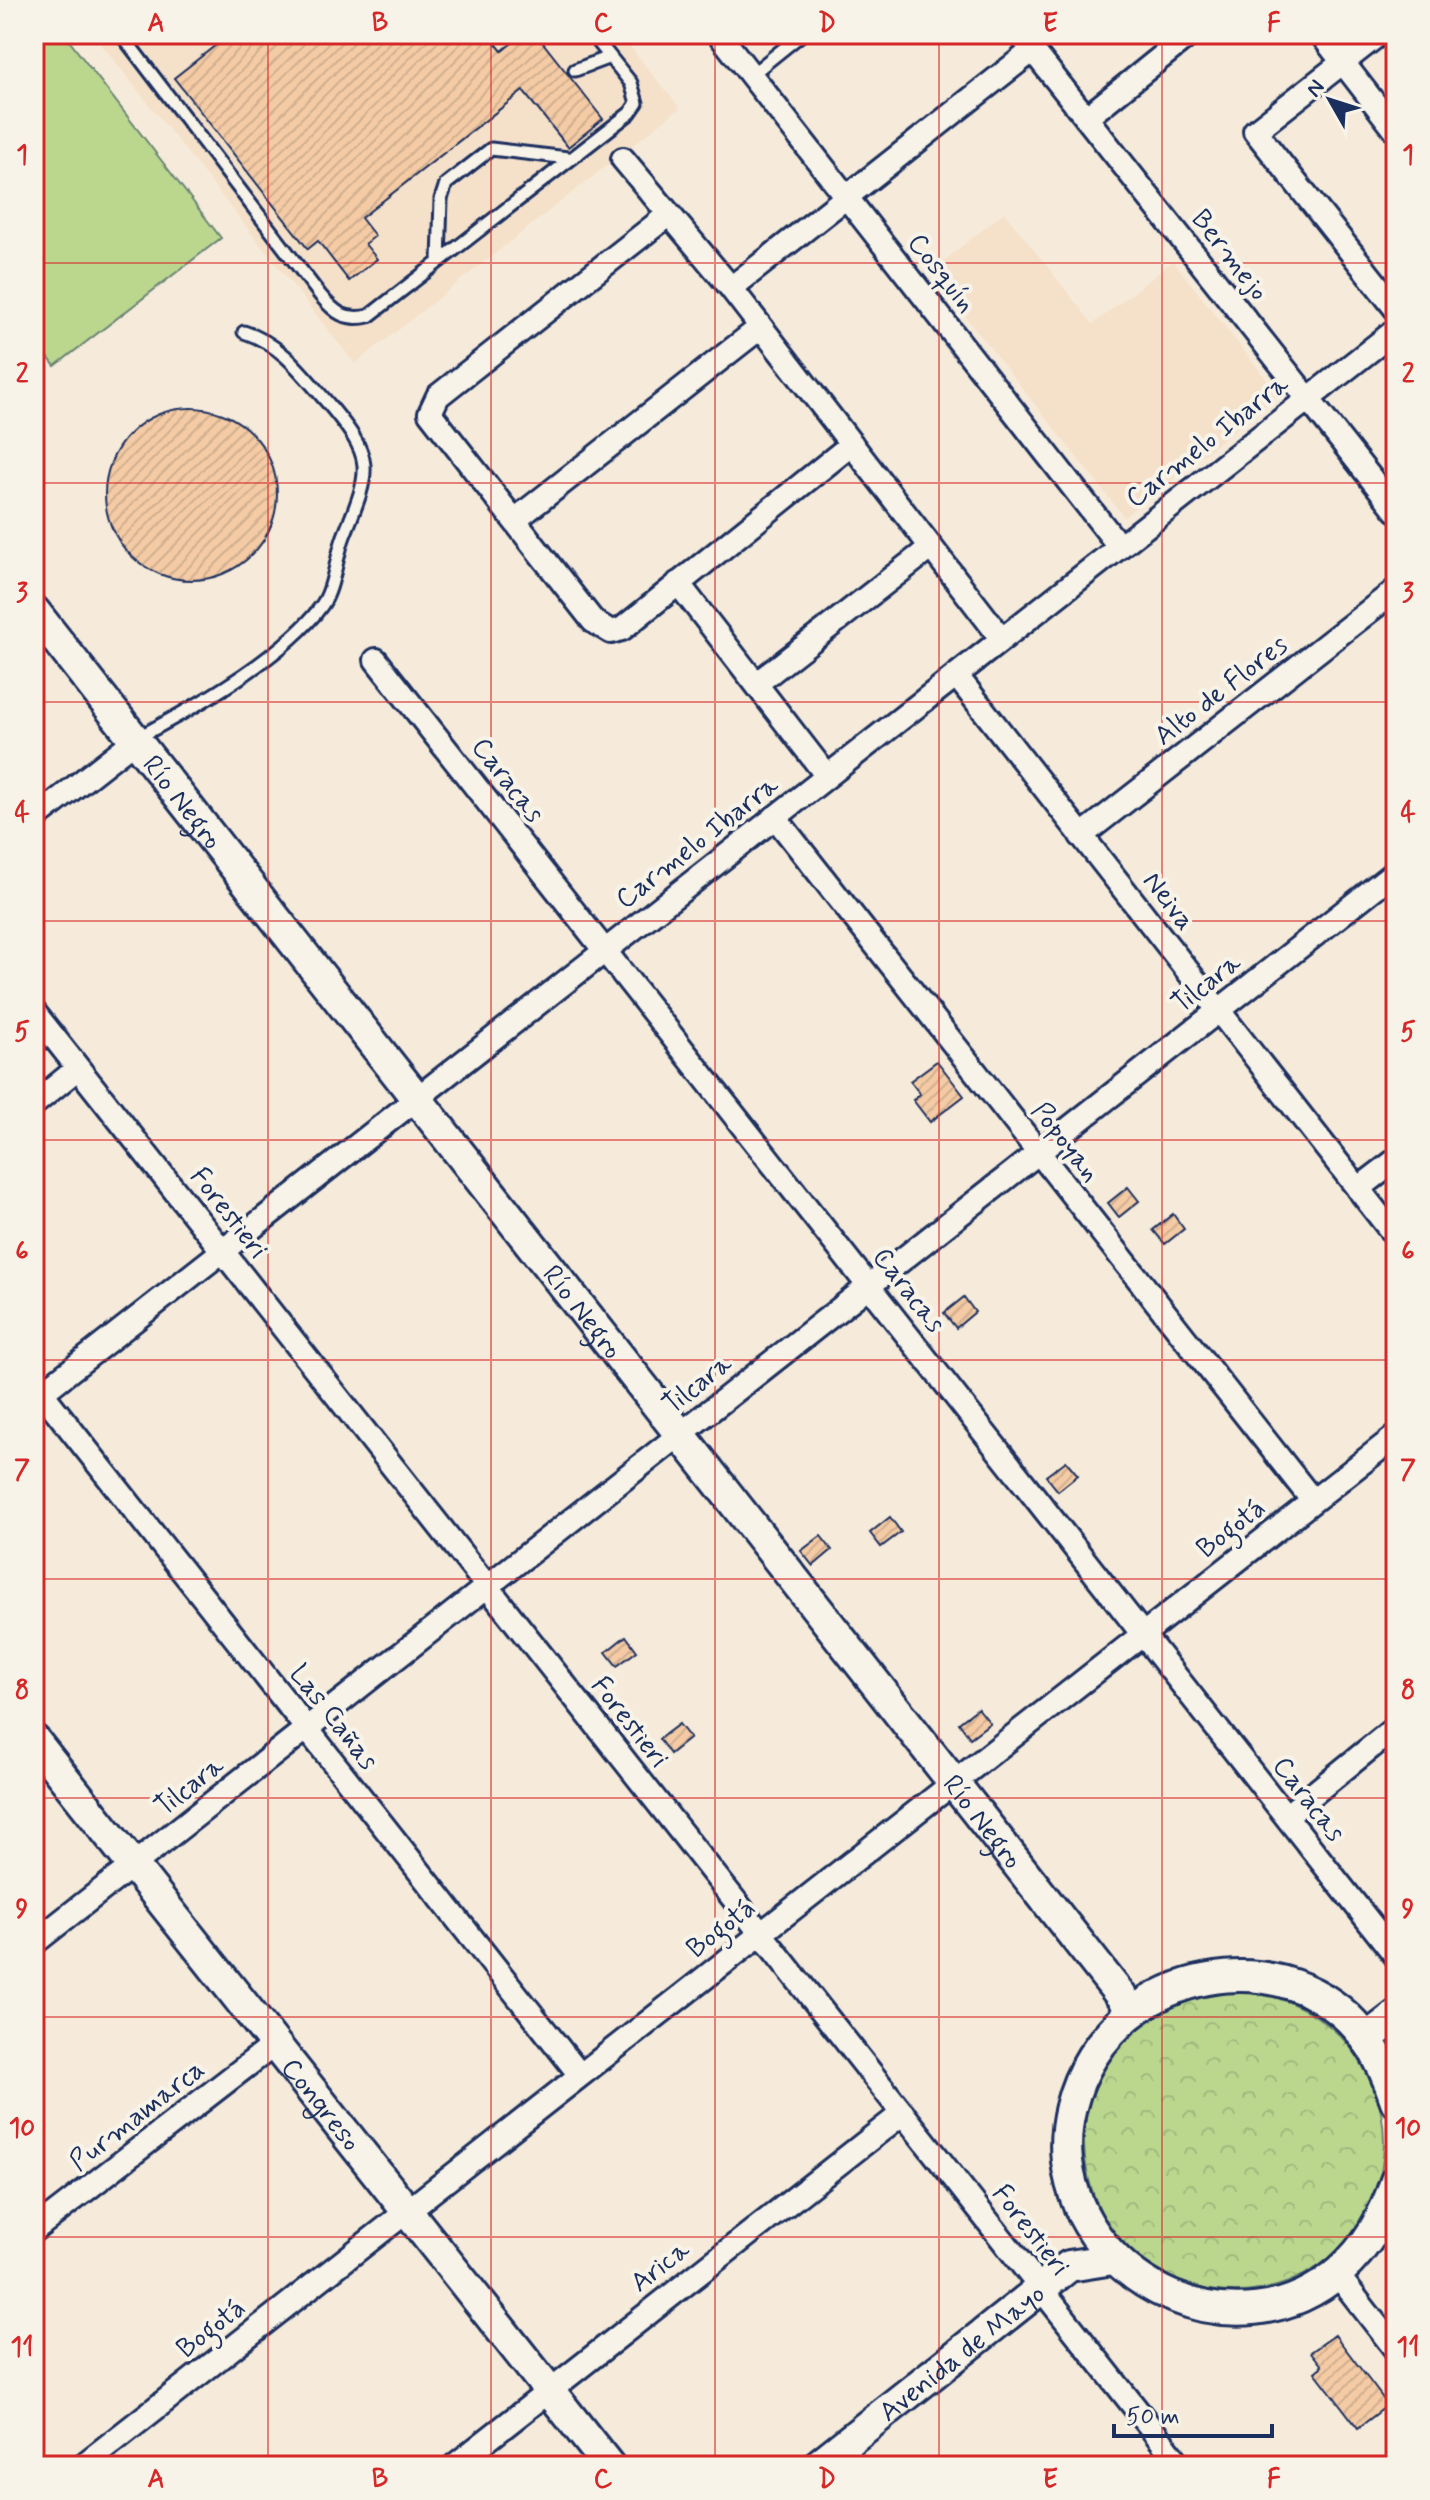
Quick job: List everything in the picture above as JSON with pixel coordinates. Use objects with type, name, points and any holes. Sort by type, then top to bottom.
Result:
[{"type":"main road","name":"Río Negro","points":[[34,611],[1132,2010]]},
{"type":"main road","name":"Congreso","points":[[34,1740],[609,2466]]},
{"type":"main road","points":[[1396,2101],[1385,2070],[1366,2039],[1324,2002],[1299,1987],[1258,1976],[1216,1975],[1174,1985],[1132,2010],[1104,2036],[1081,2074],[1068,2116],[1067,2160],[1078,2203],[1091,2231],[1113,2259],[1130,2274],[1169,2297],[1213,2308],[1258,2308],[1301,2295],[1337,2274],[1366,2245],[1385,2213],[1396,2181]]},
{"type":"main road","points":[[1366,2039],[1396,2016]]},
{"type":"main road","name":"Avenida de Mayo","points":[[817,2466],[1069,2266],[1113,2259]]},
{"type":"street","name":"Cosquín","points":[[719,34],[1119,546]]},
{"type":"street","points":[[1086,118],[1190,34]]},
{"type":"street","points":[[1321,34],[1396,131]]},
{"type":"street","points":[[1379,34],[1255,131],[1396,309]]},
{"type":"street","points":[[731,288],[847,198],[1026,42]]},
{"type":"street","name":"Bermejo","points":[[1026,42],[1396,510]]},
{"type":"street","points":[[623,159],[731,288],[1002,639]]},
{"type":"street","points":[[668,215],[438,396],[430,413],[434,421],[603,629],[622,629],[852,444]]},
{"type":"street","points":[[515,520],[761,327]]},
{"type":"street","name":"Carmelo Ibarra","points":[[38,1396],[1396,330]]},
{"type":"street","points":[[756,684],[930,548]]},
{"type":"street","points":[[678,583],[827,776]]},
{"type":"street","name":"Alto de Flores","points":[[1081,836],[1396,590]]},
{"type":"street","name":"Caracas","points":[[376,660],[1396,1956]]},
{"type":"street","name":"Neiva","points":[[956,675],[1396,1237]]},
{"type":"street","points":[[34,819],[135,740]]},
{"type":"street","name":"Popoyan","points":[[775,817],[1313,1501]]},
{"type":"street","name":"Tilcara","points":[[34,1943],[1396,871]]},
{"type":"street","name":"Forestieri","points":[[34,1012],[1181,2466]]},
{"type":"street","points":[[34,1104],[78,1068]]},
{"type":"street","points":[[1358,1189],[1396,1160]]},
{"type":"street","name":"Las Cañas","points":[[38,1396],[307,1729],[580,2075]]},
{"type":"street","name":"Bogotá","points":[[82,2466],[1396,1436]]},
{"type":"street","points":[[1286,1816],[1396,1727]]},
{"type":"street","name":"Purmamarca","points":[[34,2230],[275,2044]]},
{"type":"street","name":"Arica","points":[[454,2466],[903,2113]]},
{"type":"street","points":[[1337,2274],[1396,2350]]},
{"type":"lane","points":[[126,36],[320,295],[342,316],[353,319],[369,316],[568,158],[630,113],[637,103],[631,83],[592,34]]},
{"type":"lane","points":[[751,75],[802,34]]},
{"type":"lane","points":[[575,70],[610,57]]},
{"type":"lane","points":[[439,261],[441,199],[446,184],[457,175],[491,149],[568,158]]},
{"type":"lane","points":[[135,740],[220,689],[291,637],[323,603],[338,552],[360,497],[366,462],[352,431],[291,360],[265,339],[244,332]]},
{"type":"shaded area","points":[[93,34],[620,34],[680,108],[355,364]]},
{"type":"shaded area","points":[[1004,212],[1093,324],[1173,261],[1279,395],[1124,517],[930,272]]},
{"type":"green space","points":[[34,34],[64,34],[221,238],[55,366],[34,339]]},
{"type":"green space","points":[[1234,1992],[1263,1995],[1291,2004],[1317,2018],[1340,2036],[1358,2059],[1372,2085],[1381,2113],[1384,2142],[1381,2171],[1372,2199],[1358,2225],[1340,2248],[1317,2266],[1291,2280],[1263,2289],[1234,2292],[1205,2289],[1177,2280],[1151,2266],[1128,2248],[1110,2225],[1096,2199],[1087,2171],[1084,2142],[1087,2113],[1096,2085],[1110,2059],[1128,2036],[1151,2018],[1177,2004],[1205,1995]]},
{"type":"building","points":[[230,34],[488,34],[502,51],[523,34],[536,34],[603,119],[568,147],[523,91],[361,218],[375,236],[365,244],[377,259],[349,281],[318,241],[308,249],[174,78]]},
{"type":"building","points":[[191,408],[224,415],[252,433],[270,461],[277,494],[270,527],[252,555],[224,573],[191,580],[158,573],[130,555],[112,527],[105,494],[112,461],[130,433],[158,415]]},
{"type":"building","points":[[937,1061],[964,1096],[930,1122],[913,1100],[920,1094],[910,1081]]},
{"type":"building","points":[[1128,1187],[1139,1201],[1119,1217],[1108,1203]]},
{"type":"building","points":[[1173,1214],[1184,1229],[1165,1244],[1153,1230]]},
{"type":"building","points":[[964,1297],[975,1312],[956,1328],[944,1313]]},
{"type":"building","points":[[1066,1461],[1078,1475],[1058,1491],[1046,1476]]},
{"type":"building","points":[[890,1517],[901,1532],[881,1547],[870,1533]]},
{"type":"building","points":[[821,1536],[832,1550],[813,1566],[801,1551]]},
{"type":"building","points":[[626,1636],[637,1651],[617,1666],[606,1652]]},
{"type":"building","points":[[978,1708],[990,1723],[970,1738],[959,1723]]},
{"type":"building","points":[[679,1724],[690,1738],[670,1754],[659,1739]]},
{"type":"building","points":[[1335,2335],[1388,2405],[1358,2428],[1315,2372],[1322,2366],[1311,2352]]}]
